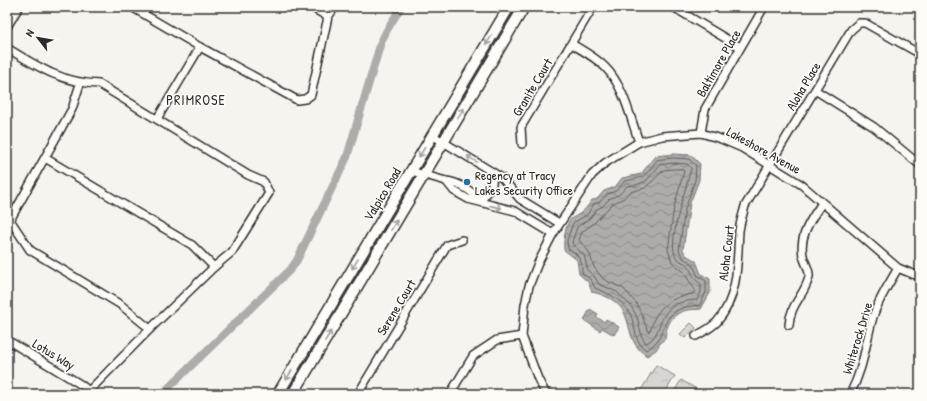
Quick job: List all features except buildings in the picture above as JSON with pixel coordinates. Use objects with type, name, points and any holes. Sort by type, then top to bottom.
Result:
[{"type":"main road","name":"Valpico Road","points":[[278,394],[509,7]]},
{"type":"main road","name":"Valpico Road","points":[[293,394],[524,7]]},
{"type":"street","points":[[7,27],[19,7]]},
{"type":"street","points":[[135,7],[200,47],[297,100],[305,99],[310,95],[328,17],[335,7]]},
{"type":"street","points":[[311,7],[328,17]]},
{"type":"street","name":"Granite Court","points":[[522,144],[521,127],[593,7]]},
{"type":"street","points":[[673,7],[740,48]]},
{"type":"street","name":"Baltimore Place","points":[[701,133],[705,109],[764,7]]},
{"type":"street","name":"Aloha Place","points":[[770,164],[851,30],[859,23],[865,23],[875,27],[920,54]]},
{"type":"street","points":[[572,44],[598,60],[613,78],[620,90],[639,142]]},
{"type":"street","points":[[157,119],[200,47]]},
{"type":"street","points":[[7,48],[44,71],[80,84],[99,84],[248,175],[264,182],[269,193],[232,252],[214,267],[150,328],[87,392]]},
{"type":"street","points":[[80,84],[72,109],[45,158],[8,219],[30,250],[121,305],[150,328]]},
{"type":"street","points":[[815,90],[874,127],[920,165]]},
{"type":"street","name":"Lakeshore Avenue","points":[[522,336],[525,305],[529,286],[538,263],[556,228],[592,175],[610,159],[639,142],[662,136],[701,133],[721,139],[770,164],[802,186],[898,268],[920,277]]},
{"type":"street","points":[[432,135],[502,178],[520,199],[556,228]]},
{"type":"street","points":[[45,158],[192,245],[214,267]]},
{"type":"street","name":"Aloha Court","points":[[696,336],[716,322],[728,305],[736,281],[740,229],[745,206],[770,164]]},
{"type":"street","points":[[480,201],[490,190],[493,183],[493,177],[489,170]]},
{"type":"street","points":[[411,171],[446,181],[454,191],[472,201],[480,201],[487,205],[515,211],[556,228]]},
{"type":"street","points":[[789,325],[790,313],[807,282],[809,274],[802,251],[805,230],[822,203]]},
{"type":"street","name":"Serene Court","points":[[358,394],[447,245],[462,240]]},
{"type":"street","name":"Whiterock Drive","points":[[850,394],[863,364],[873,317],[881,298],[898,268]]},
{"type":"street","points":[[450,394],[473,356],[497,340],[522,336],[538,379],[546,394]]},
{"type":"street","name":"Lotus Way","points":[[7,340],[80,384],[87,392]]},
{"type":"green space","points":[[691,323],[696,328],[685,338],[680,334]]},
{"type":"green space","points":[[656,365],[675,376],[664,394],[643,394],[640,392]]},
{"type":"green space","points":[[681,380],[700,391],[698,394],[673,394]]},
{"type":"water","points":[[674,154],[691,155],[700,164],[699,180],[690,203],[683,250],[686,255],[696,261],[701,274],[710,279],[710,293],[701,309],[683,311],[674,316],[667,329],[665,339],[656,350],[647,356],[638,348],[633,340],[624,313],[618,304],[608,297],[592,292],[588,282],[579,274],[577,260],[564,250],[564,238],[566,228],[570,220],[583,211],[592,200],[597,199],[604,191],[615,187],[622,178],[641,174],[655,156]]},
{"type":"water","points":[[590,309],[598,314],[596,317],[605,322],[606,319],[619,327],[614,335],[602,328],[600,331],[584,320]]},
{"type":"waterway","points":[[162,394],[291,269],[297,260],[347,157],[381,42],[401,7]]},
{"type":"place","name":"Regency at Tracy Lakes Security Office","points":[[467,182]]},
{"type":"district","name":"PRIMROSE","points":[[196,100]]}]
